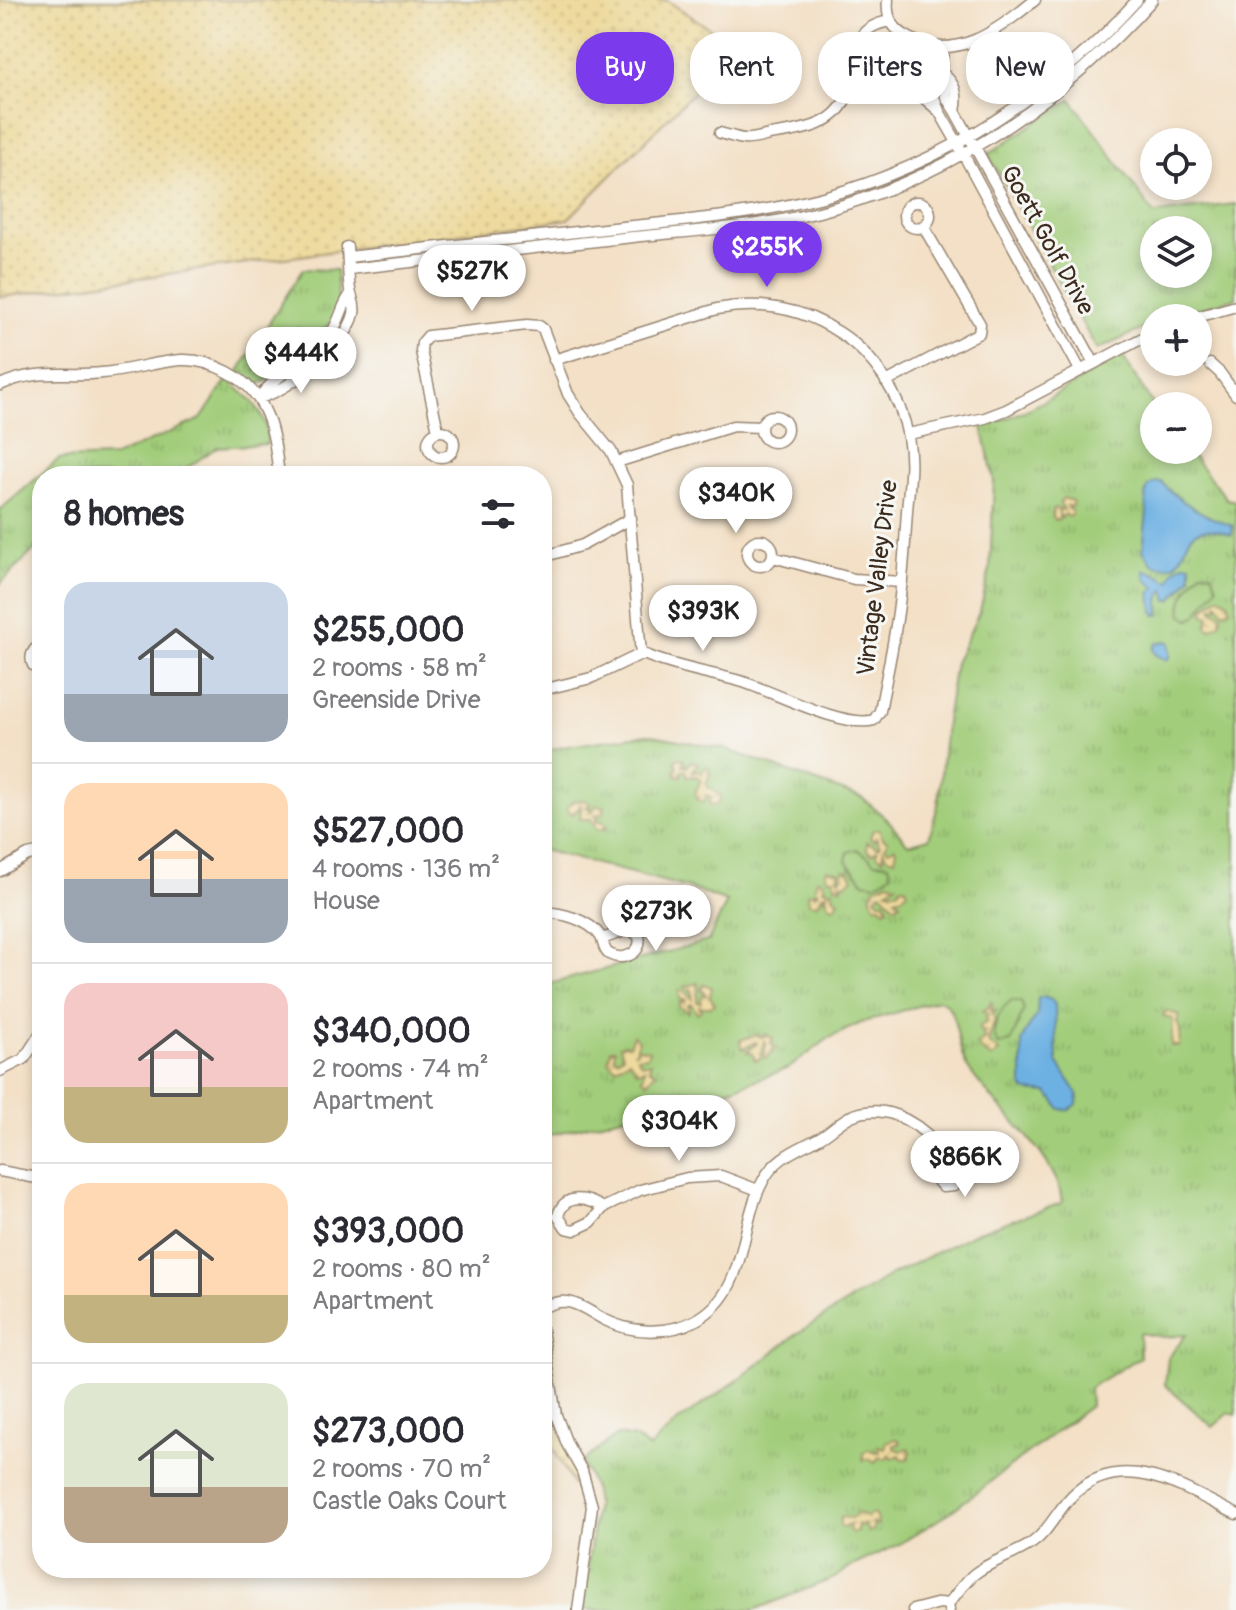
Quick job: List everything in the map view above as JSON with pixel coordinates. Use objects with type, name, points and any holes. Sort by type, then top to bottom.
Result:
[{"type":"street","points":[[888,0],[890,21],[902,32]]},
{"type":"street","points":[[950,46],[981,39],[1035,0]]},
{"type":"street","points":[[348,258],[728,216],[825,197],[912,164],[968,136],[1016,106],[1070,65],[1137,0]]},
{"type":"street","points":[[348,258],[719,228],[838,207],[881,192],[963,154],[1023,116],[1083,69],[1152,0]]},
{"type":"street","points":[[720,133],[747,139],[803,130],[825,122],[845,100],[857,42],[874,24],[890,21]]},
{"type":"street","name":"Goett Golf Drive","points":[[950,103],[1094,363]]},
{"type":"street","name":"Goett Golf Drive","points":[[936,104],[1080,370]]},
{"type":"street","points":[[886,382],[975,337],[980,328],[923,226]]},
{"type":"street","points":[[259,398],[268,386],[327,339],[340,321],[345,301],[351,294],[348,258]]},
{"type":"street","name":"Vintage Valley Drive","points":[[554,360],[717,309],[768,306],[807,315],[832,328],[864,353],[886,382],[901,411],[908,434],[910,477],[902,582],[880,711],[871,721],[862,722],[807,707],[743,682],[641,655]]},
{"type":"street","points":[[1212,313],[1236,306]]},
{"type":"street","points":[[438,431],[422,357],[422,343],[433,334],[519,325],[539,326],[546,333],[563,383],[580,413],[617,462],[627,485],[641,655],[591,678],[552,688]]},
{"type":"street","points":[[908,434],[999,413],[1140,339]]},
{"type":"street","points":[[0,385],[35,374],[99,374],[188,360],[209,363],[227,371],[259,398],[275,436],[278,466]]},
{"type":"street","points":[[1212,366],[1235,393]]},
{"type":"street","points":[[617,462],[733,426],[761,427]]},
{"type":"street","points":[[552,554],[583,545],[631,518]]},
{"type":"street","points":[[773,557],[854,579],[902,582]]},
{"type":"street","points":[[0,871],[32,854]]},
{"type":"street","points":[[552,914],[584,923],[602,939]]},
{"type":"street","points":[[0,1071],[24,1059],[32,1047]]},
{"type":"street","points":[[552,1304],[561,1301],[580,1303],[614,1324],[638,1330],[664,1330],[692,1322],[714,1306],[733,1280],[758,1190],[771,1168],[782,1158],[823,1137],[843,1121],[864,1113],[886,1112],[906,1118],[936,1143]]},
{"type":"street","points":[[0,1171],[32,1177]]},
{"type":"street","points":[[603,1208],[653,1185],[703,1175],[721,1176],[758,1190]]},
{"type":"street","points":[[552,1391],[556,1415],[582,1471],[592,1506],[578,1610]]},
{"type":"street","points":[[913,1610],[940,1603],[949,1607],[974,1573],[1033,1543],[1076,1492],[1095,1481],[1117,1474],[1138,1473],[1161,1478],[1236,1514]]},
{"type":"green space","points":[[1074,103],[1140,195],[1140,200],[1144,200],[1154,214],[1236,204],[1236,298],[1212,305],[1140,304],[1140,330],[1097,350],[988,154],[1063,104]]},
{"type":"green space","points":[[303,269],[336,270],[339,314],[321,332],[306,338],[278,373],[256,385],[239,371]]},
{"type":"green space","points":[[1121,354],[1145,392],[1140,392],[1140,464],[1199,464],[1227,499],[1236,501],[1236,1415],[1229,1413],[1213,1427],[1165,1385],[1168,1358],[1186,1335],[1164,1337],[1139,1333],[1140,1357],[1089,1388],[1090,1406],[949,1513],[837,1577],[754,1610],[582,1610],[596,1504],[593,1486],[582,1462],[617,1435],[635,1438],[649,1448],[677,1422],[798,1333],[889,1276],[977,1232],[1062,1203],[1048,1163],[968,1068],[954,1018],[945,1003],[938,1000],[863,1022],[829,1038],[789,1068],[728,1090],[552,1134],[552,983],[708,941],[727,902],[686,887],[552,853],[552,750],[648,734],[725,749],[862,798],[888,820],[908,844],[929,838],[938,805],[955,663],[980,611],[990,569],[994,480],[982,426],[1037,405]]},
{"type":"green space","points":[[227,380],[243,393],[261,415],[267,444],[217,447],[190,466],[51,466],[59,459],[114,457],[201,419]]},
{"type":"green space","points":[[32,482],[32,552],[0,584],[0,510]]},
{"type":"green space","points":[[1201,571],[1212,573],[1217,587],[1196,616],[1190,619],[1182,614],[1182,602]]},
{"type":"green space","points":[[857,849],[875,862],[889,864],[891,874],[876,884],[864,882],[846,861],[848,852]]},
{"type":"green space","points":[[1012,1000],[1021,1002],[1024,1009],[1011,1042],[998,1045],[995,1039],[997,1021]]},
{"type":"sand","points":[[0,0],[666,0],[715,32],[690,32],[690,96],[568,219],[0,297]]},
{"type":"sand","points":[[1063,498],[1072,501],[1073,506],[1067,506],[1072,515],[1069,517],[1065,514],[1062,518],[1059,514],[1059,520],[1055,520],[1052,517],[1053,509],[1059,512],[1060,509],[1064,510],[1060,503]]},
{"type":"sand","points":[[1219,596],[1228,602],[1231,609],[1224,612],[1217,602],[1218,606],[1213,610],[1221,614],[1220,623],[1210,629],[1207,625],[1210,616],[1204,614],[1204,609]]},
{"type":"sand","points":[[684,759],[683,765],[687,767],[691,761],[698,763],[693,771],[702,773],[705,767],[709,768],[706,785],[721,796],[719,803],[712,806],[709,802],[712,797],[706,795],[705,802],[698,800],[695,793],[701,780],[697,776],[688,777],[685,770],[682,770],[681,776],[676,775],[678,768],[675,761]]},
{"type":"sand","points":[[584,800],[591,804],[586,807],[591,808],[591,812],[597,805],[605,807],[603,814],[595,815],[598,818],[596,822],[603,821],[607,828],[597,830],[591,819],[580,819],[581,806],[573,814],[569,812],[567,807],[573,801]]},
{"type":"sand","points":[[879,829],[888,841],[885,847],[897,849],[895,859],[887,857],[883,850],[883,859],[877,855],[877,850],[872,854],[867,850],[867,842],[880,845],[876,837],[874,841],[870,837],[873,830]]},
{"type":"sand","points":[[827,869],[840,872],[840,879],[848,870],[853,878],[845,884],[840,883],[842,887],[835,886],[834,878],[828,878],[825,874]]},
{"type":"sand","points":[[817,879],[825,884],[823,889],[833,891],[833,896],[839,900],[837,905],[833,907],[828,904],[827,898],[824,899],[827,894],[822,895],[818,904],[809,903],[808,893],[814,892],[815,896],[818,892],[815,888]]},
{"type":"sand","points":[[888,881],[896,884],[887,890],[898,891],[901,886],[908,891],[895,898],[901,903],[895,906],[881,892],[876,897],[885,901],[888,908],[885,910],[881,905],[875,905],[871,897],[874,889]]},
{"type":"sand","points":[[698,983],[697,1002],[701,1002],[702,996],[706,995],[701,989],[704,985],[712,987],[710,997],[715,1004],[699,1007],[701,1010],[697,1013],[691,1004],[688,1006],[689,1012],[679,1007],[679,1003],[687,1000],[680,999],[679,991],[684,991],[692,999],[692,990],[685,987]]},
{"type":"sand","points":[[991,1002],[993,1006],[990,1010],[996,1010],[992,1013],[995,1019],[988,1043],[999,1052],[992,1058],[977,1044],[985,1039],[982,1034],[986,1032],[980,1031],[979,1027],[987,1022],[988,1014],[982,1011]]},
{"type":"sand","points":[[1166,1011],[1179,1015],[1179,1046],[1171,1046],[1173,1019],[1163,1017]]},
{"type":"sand","points":[[765,1034],[773,1038],[771,1043],[775,1047],[764,1058],[764,1041],[760,1059],[755,1060],[752,1053],[747,1052],[757,1043],[743,1049],[740,1040],[757,1035],[763,1037]]},
{"type":"sand","points":[[633,1035],[639,1041],[634,1053],[638,1048],[649,1050],[647,1056],[637,1057],[642,1064],[651,1062],[649,1069],[656,1072],[647,1082],[642,1078],[645,1069],[637,1071],[629,1060],[616,1067],[608,1061],[611,1049],[615,1049],[614,1057],[617,1059],[623,1055],[620,1046],[629,1045]]},
{"type":"sand","points":[[552,1370],[565,1435],[582,1462],[580,1497],[552,1447]]},
{"type":"sand","points":[[896,1439],[900,1444],[894,1445],[894,1448],[901,1451],[908,1448],[911,1452],[908,1459],[902,1459],[900,1455],[893,1458],[889,1454],[886,1459],[879,1457],[875,1463],[869,1459],[863,1460],[863,1453],[868,1450],[880,1452],[878,1446],[886,1448],[886,1442]]},
{"type":"sand","points":[[859,1513],[867,1518],[870,1514],[875,1515],[878,1525],[872,1523],[874,1529],[868,1532],[863,1523],[860,1526],[857,1524],[857,1531],[853,1533],[849,1530],[850,1524],[844,1528],[840,1526],[840,1517],[851,1518]]},
{"type":"water","points":[[1161,482],[1194,508],[1233,526],[1232,535],[1212,530],[1199,531],[1192,536],[1173,566],[1152,564],[1143,550],[1147,511],[1145,495],[1148,487]]},
{"type":"water","points":[[1183,564],[1191,564],[1191,577],[1172,600],[1168,600],[1163,591],[1159,600],[1160,615],[1155,615],[1150,593],[1156,588],[1146,579],[1144,570],[1170,581],[1174,570]]},
{"type":"water","points":[[1156,643],[1170,643],[1170,657],[1166,660],[1153,650]]},
{"type":"water","points":[[1038,998],[1052,1000],[1055,1005],[1057,1062],[1078,1094],[1077,1104],[1069,1110],[1060,1109],[1048,1093],[1027,1091],[1022,1086],[1022,1042],[1037,1015]]}]
